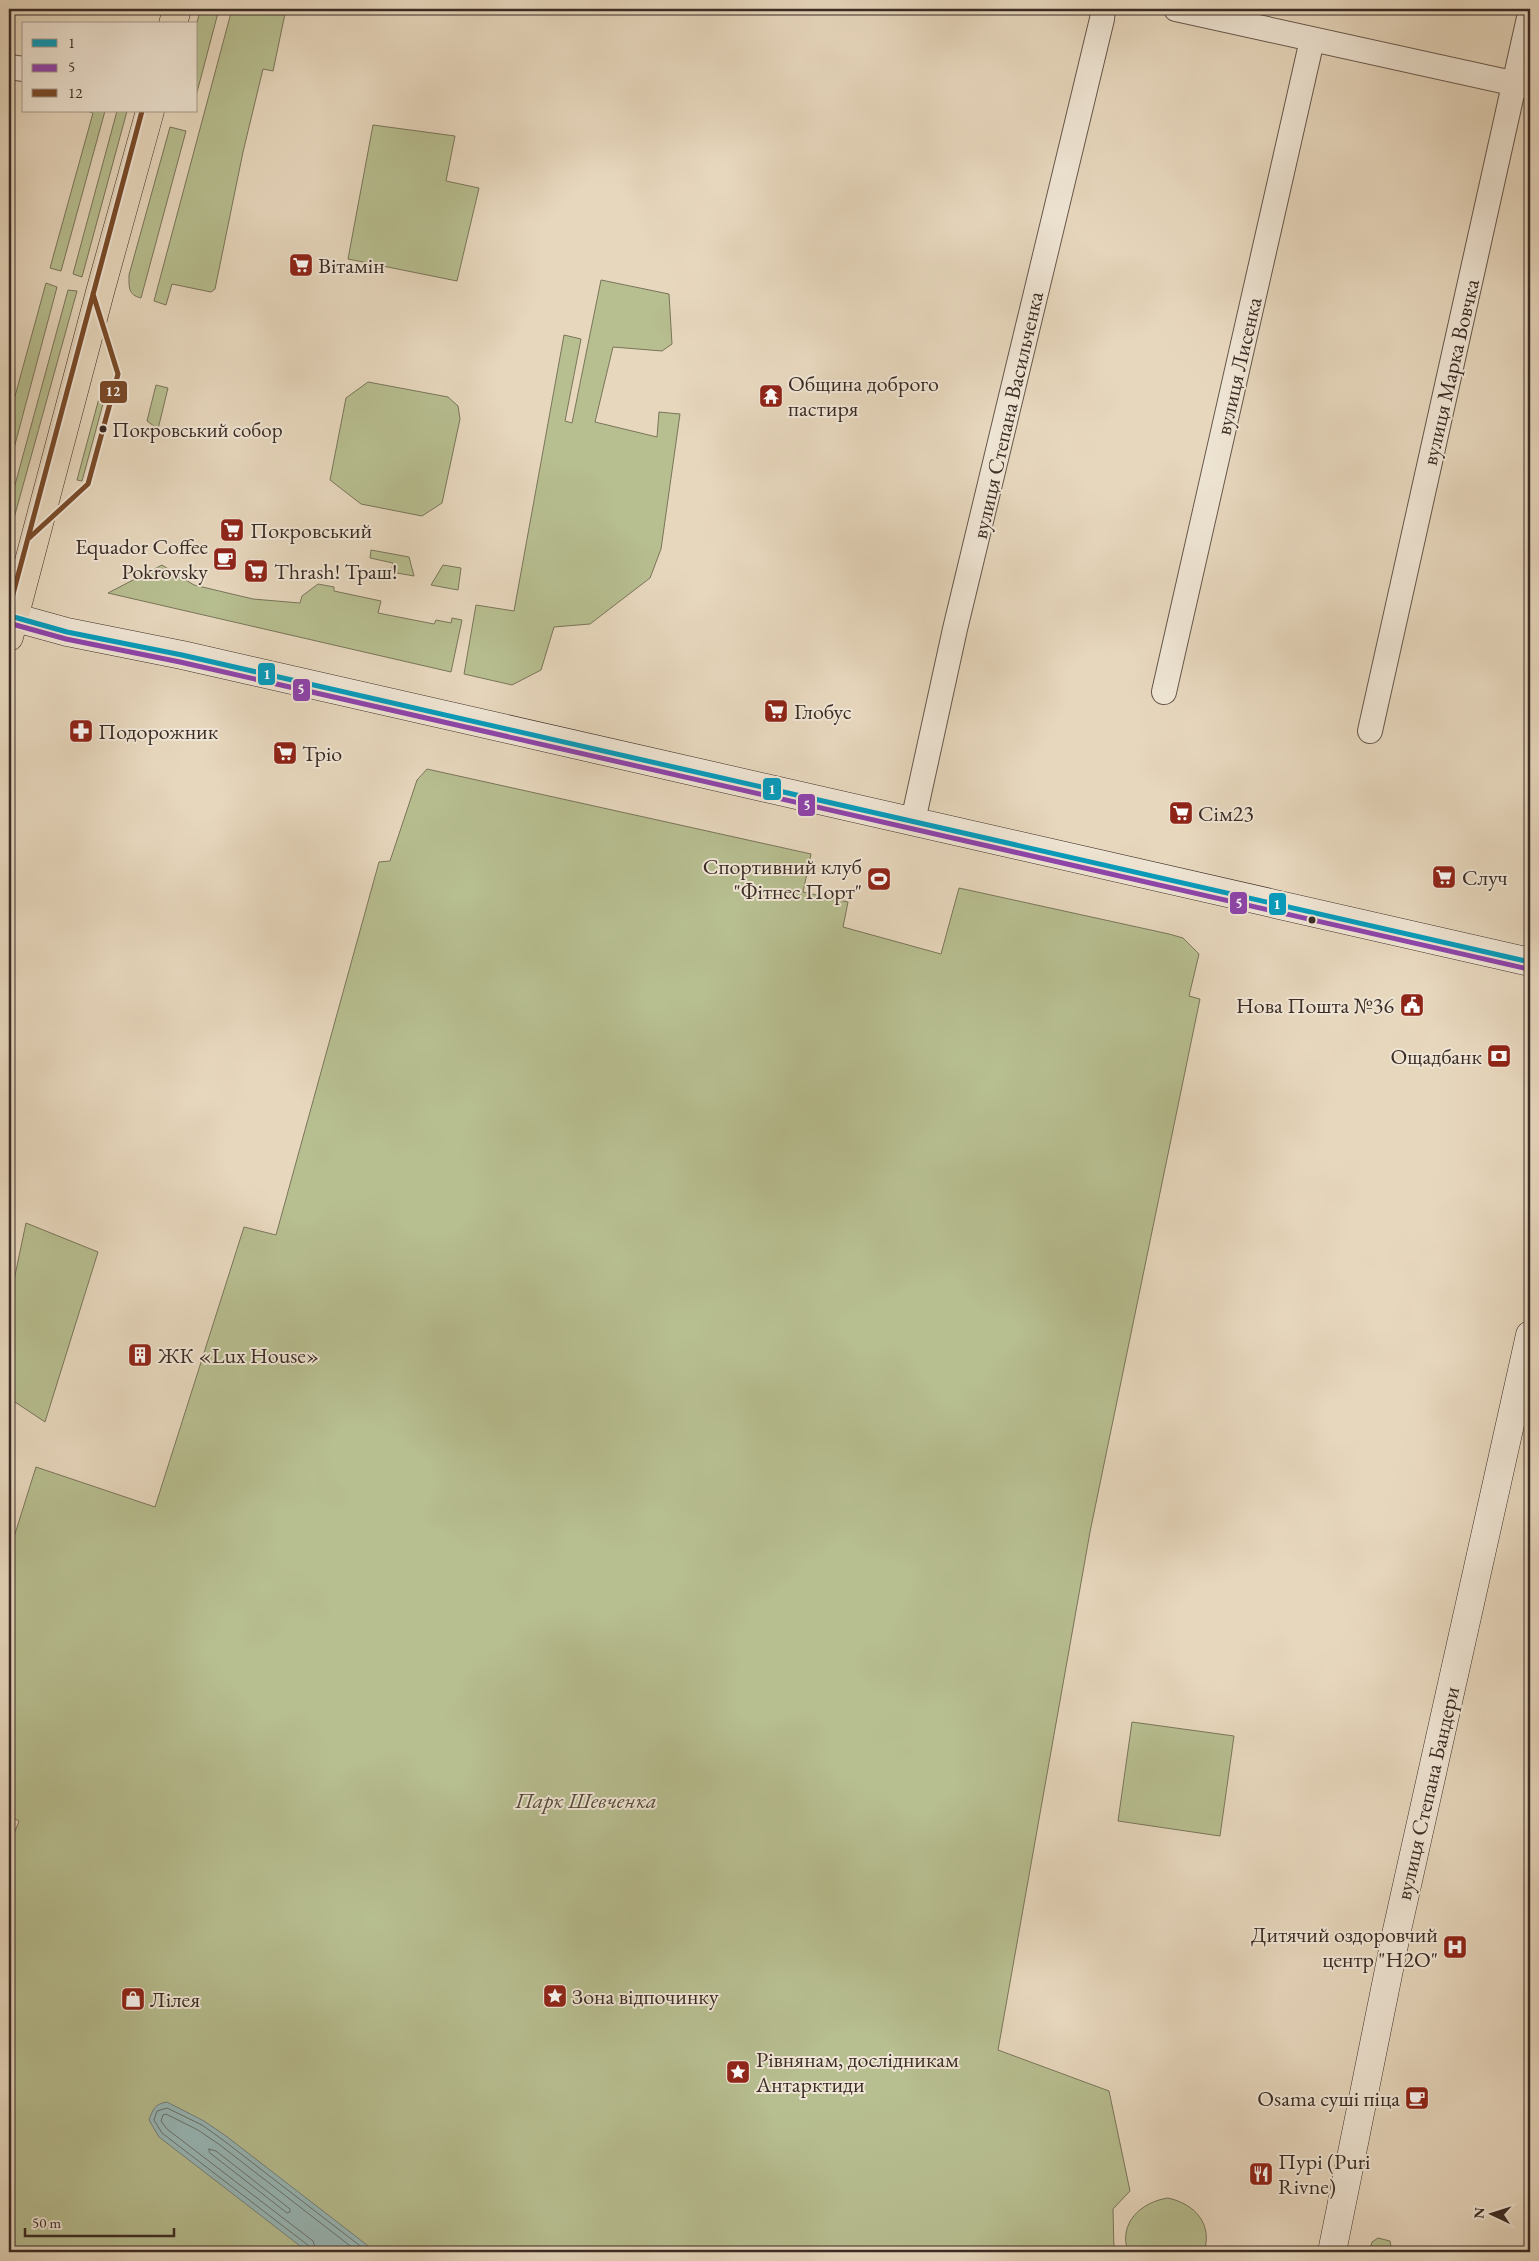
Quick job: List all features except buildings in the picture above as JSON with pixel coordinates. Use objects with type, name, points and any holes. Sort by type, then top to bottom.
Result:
[{"type":"main road","points":[[174,22],[177,9]]},
{"type":"main road","points":[[11,623],[150,112]]},
{"type":"street","name":"вулиця Степана Васильченка","points":[[913,821],[955,629],[1100,29],[1102,9]]},
{"type":"street","points":[[1176,9],[1522,85]]},
{"type":"street","name":"вулиця Марка Вовчка","points":[[1370,731],[1522,85],[1530,12]]},
{"type":"street","name":"вулиця Лисенка","points":[[1164,692],[1312,40]]},
{"type":"street","points":[[9,67],[22,69]]},
{"type":"street","points":[[11,623],[67,632],[182,656],[1530,962]]},
{"type":"street","name":"вулиця Степана Бандери","points":[[1332,2252],[1397,1930],[1530,1334]]},
{"type":"green space","points":[[201,9],[219,9],[198,88],[198,22]]},
{"type":"green space","points":[[232,9],[286,9],[273,71],[263,69],[243,152],[215,289],[211,292],[172,284],[166,305],[154,301]]},
{"type":"green space","points":[[90,112],[105,112],[61,271],[50,268],[93,113]]},
{"type":"green space","points":[[117,112],[127,112],[82,277],[73,274]]},
{"type":"green space","points":[[373,125],[455,136],[446,181],[479,188],[457,281],[348,259]]},
{"type":"green space","points":[[170,127],[186,131],[141,298],[131,293],[129,275]]},
{"type":"green space","points":[[601,280],[669,294],[672,344],[662,351],[613,347],[595,422],[657,437],[659,412],[680,414],[661,549],[650,578],[590,624],[554,627],[541,670],[512,685],[464,674],[476,605],[514,611],[564,335],[581,339],[565,421],[572,423]]},
{"type":"green space","points":[[46,283],[57,287],[9,467],[9,418]]},
{"type":"green space","points":[[68,290],[77,291],[9,536],[9,507]]},
{"type":"green space","points":[[368,382],[448,397],[458,406],[460,419],[442,503],[422,516],[361,504],[330,480],[346,398]]},
{"type":"green space","points":[[156,385],[168,388],[158,429],[147,421]]},
{"type":"green space","points":[[102,387],[107,389],[82,481],[77,480]]},
{"type":"green space","points":[[371,550],[409,557],[414,576],[391,572],[393,563],[370,558]]},
{"type":"green space","points":[[162,565],[194,585],[253,599],[300,603],[302,596],[318,584],[334,587],[334,591],[381,601],[378,613],[434,624],[436,620],[451,623],[452,618],[462,620],[451,672],[108,593]]},
{"type":"green space","points":[[443,565],[461,568],[458,590],[431,585]]},
{"type":"green space","name":"Парк Шевченка","points":[[427,769],[811,854],[803,892],[848,902],[843,927],[941,954],[959,888],[1169,934],[1183,938],[1199,954],[1189,996],[1200,999],[1090,1532],[998,2050],[1109,2091],[1130,2191],[1113,2209],[1114,2252],[9,2252],[9,1847],[19,1821],[13,1818],[9,1810],[9,1553],[36,1467],[155,1507],[244,1227],[276,1235],[379,862],[390,861],[417,780]]},
{"type":"green space","points":[[26,1223],[98,1252],[45,1422],[9,1398],[9,1304]]},
{"type":"green space","points":[[1132,1722],[1234,1736],[1220,1836],[1118,1821]]},
{"type":"green space","points":[[1168,2198],[1186,2205],[1200,2217],[1206,2233],[1204,2252],[1128,2252],[1126,2232],[1134,2216],[1149,2204]]},
{"type":"green space","points":[[1378,2238],[1390,2241],[1392,2252],[1369,2252],[1372,2242]]},
{"type":"water","points":[[167,2102],[204,2121],[226,2136],[376,2252],[308,2252],[159,2137],[149,2120],[155,2108]]},
{"type":"transit line","name":"12","points":[[9,609],[142,112]]},
{"type":"transit line","name":"12","points":[[28,539],[88,484],[118,374],[93,294]]},
{"type":"transit line","name":"1","points":[[14,617],[67,632],[182,655],[1530,962]]},
{"type":"transit line","name":"5","points":[[12,624],[66,639],[180,662],[1528,969]]},
{"type":"place","name":"Вітамін","points":[[301,265]]},
{"type":"place","name":"Община доброго пастиря","points":[[771,396]]},
{"type":"place","name":"Покровський собор","points":[[103,429]]},
{"type":"place","name":"Покровський","points":[[232,530]]},
{"type":"place","name":"Equador Coffee Pokrovsky","points":[[225,559]]},
{"type":"place","name":"Thrash! Траш!","points":[[256,571]]},
{"type":"place","name":"Глобус","points":[[776,711]]},
{"type":"place","name":"Подорожник","points":[[81,731]]},
{"type":"place","name":"Тріо","points":[[285,753]]},
{"type":"place","name":"Сім23","points":[[1181,813]]},
{"type":"place","name":"Случ","points":[[1444,877]]},
{"type":"place","name":"Спортивний клуб \"Фітнес Порт\"","points":[[879,879]]},
{"type":"place","name":"Нова Пошта №36","points":[[1412,1005]]},
{"type":"place","name":"Ощадбанк","points":[[1499,1056]]},
{"type":"place","name":"ЖК «Lux House»","points":[[140,1355]]},
{"type":"place","name":"Дитячий оздоровчий центр \"H2O\"","points":[[1455,1947]]},
{"type":"place","name":"Зона відпочинку","points":[[555,1996]]},
{"type":"place","name":"Лілея","points":[[133,1999]]},
{"type":"place","name":"Рівнянам, дослідникам Антарктиди","points":[[738,2072]]},
{"type":"place","name":"Osama суші піца","points":[[1417,2098]]},
{"type":"place","name":"Пурі (Puri Rivne)","points":[[1261,2174]]}]
